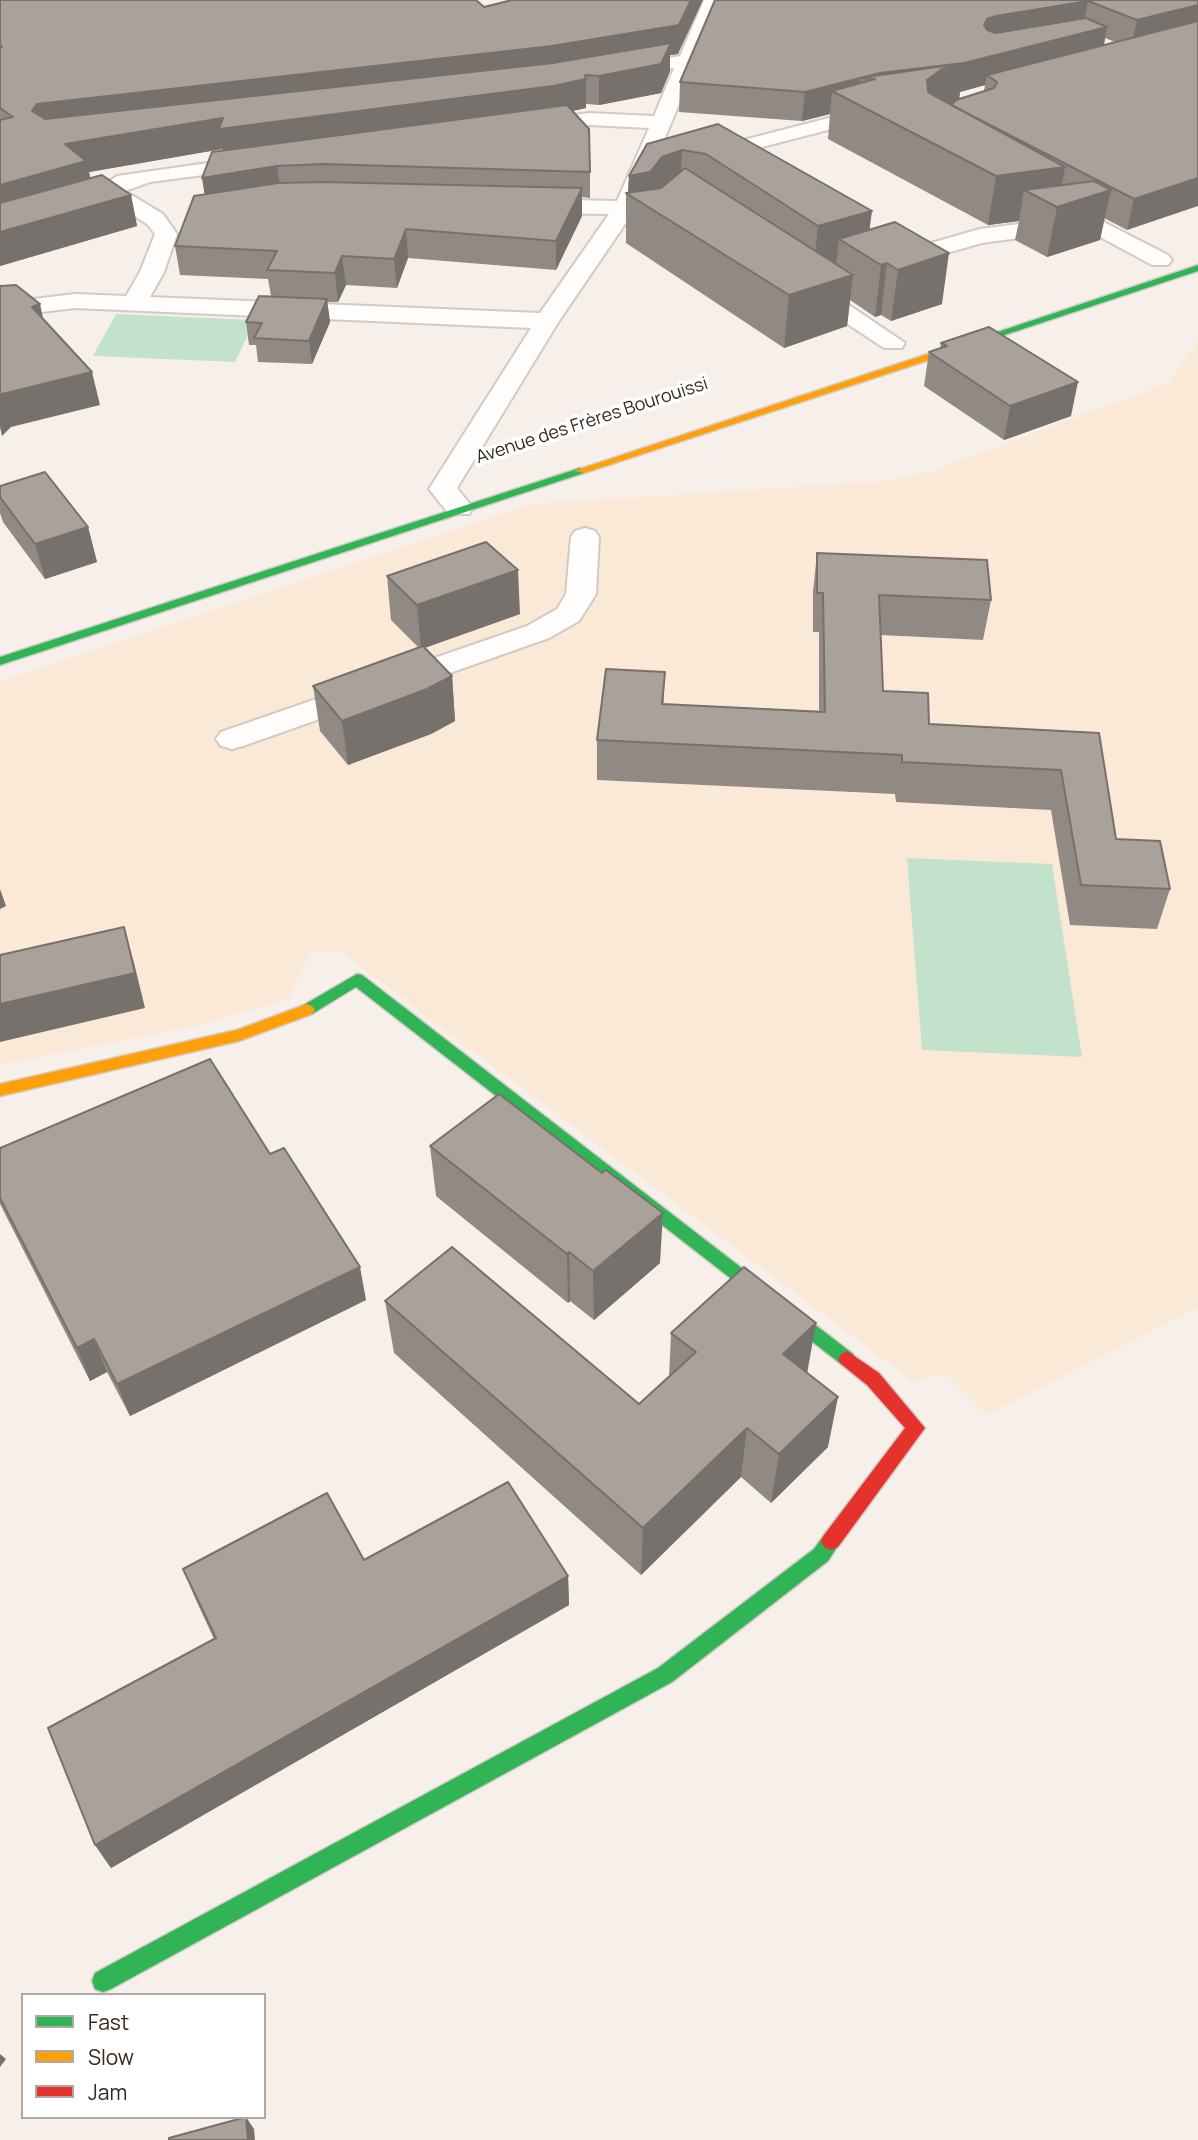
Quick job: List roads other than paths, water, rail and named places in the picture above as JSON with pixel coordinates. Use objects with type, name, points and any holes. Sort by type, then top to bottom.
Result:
[{"type":"main road","points":[[1135,268],[1167,258]]},
{"type":"main road","points":[[0,661],[458,508],[1198,268]]},
{"type":"main road","points":[[867,351],[899,341]]},
{"type":"main road","name":"Avenue des Frères Bourouissi","points":[[437,491],[470,481]]},
{"type":"main road","points":[[0,1090],[239,1035],[306,1011],[357,979],[873,1379],[916,1428],[821,1555],[665,1675],[103,1981]]},
{"type":"street","points":[[458,508],[437,491],[547,321],[625,208],[713,0]]},
{"type":"street","points":[[604,75],[688,60]]},
{"type":"street","points":[[641,172],[901,107]]},
{"type":"street","points":[[504,130],[589,119],[662,122]]},
{"type":"street","points":[[112,195],[116,187],[125,181],[273,160]]},
{"type":"street","points":[[88,202],[112,195],[156,221],[166,234],[152,272],[135,302]]},
{"type":"street","points":[[1041,196],[1167,258]]},
{"type":"street","points":[[503,205],[625,208]]},
{"type":"street","points":[[156,221],[184,216]]},
{"type":"street","points":[[870,268],[980,236],[1088,221]]},
{"type":"street","points":[[608,233],[638,234]]},
{"type":"street","points":[[785,271],[807,287],[899,341]]},
{"type":"street","points":[[807,287],[832,279]]},
{"type":"street","points":[[0,310],[75,301],[135,302],[547,321]]},
{"type":"street","points":[[232,739],[548,626],[568,615],[581,594],[585,537]]}]
